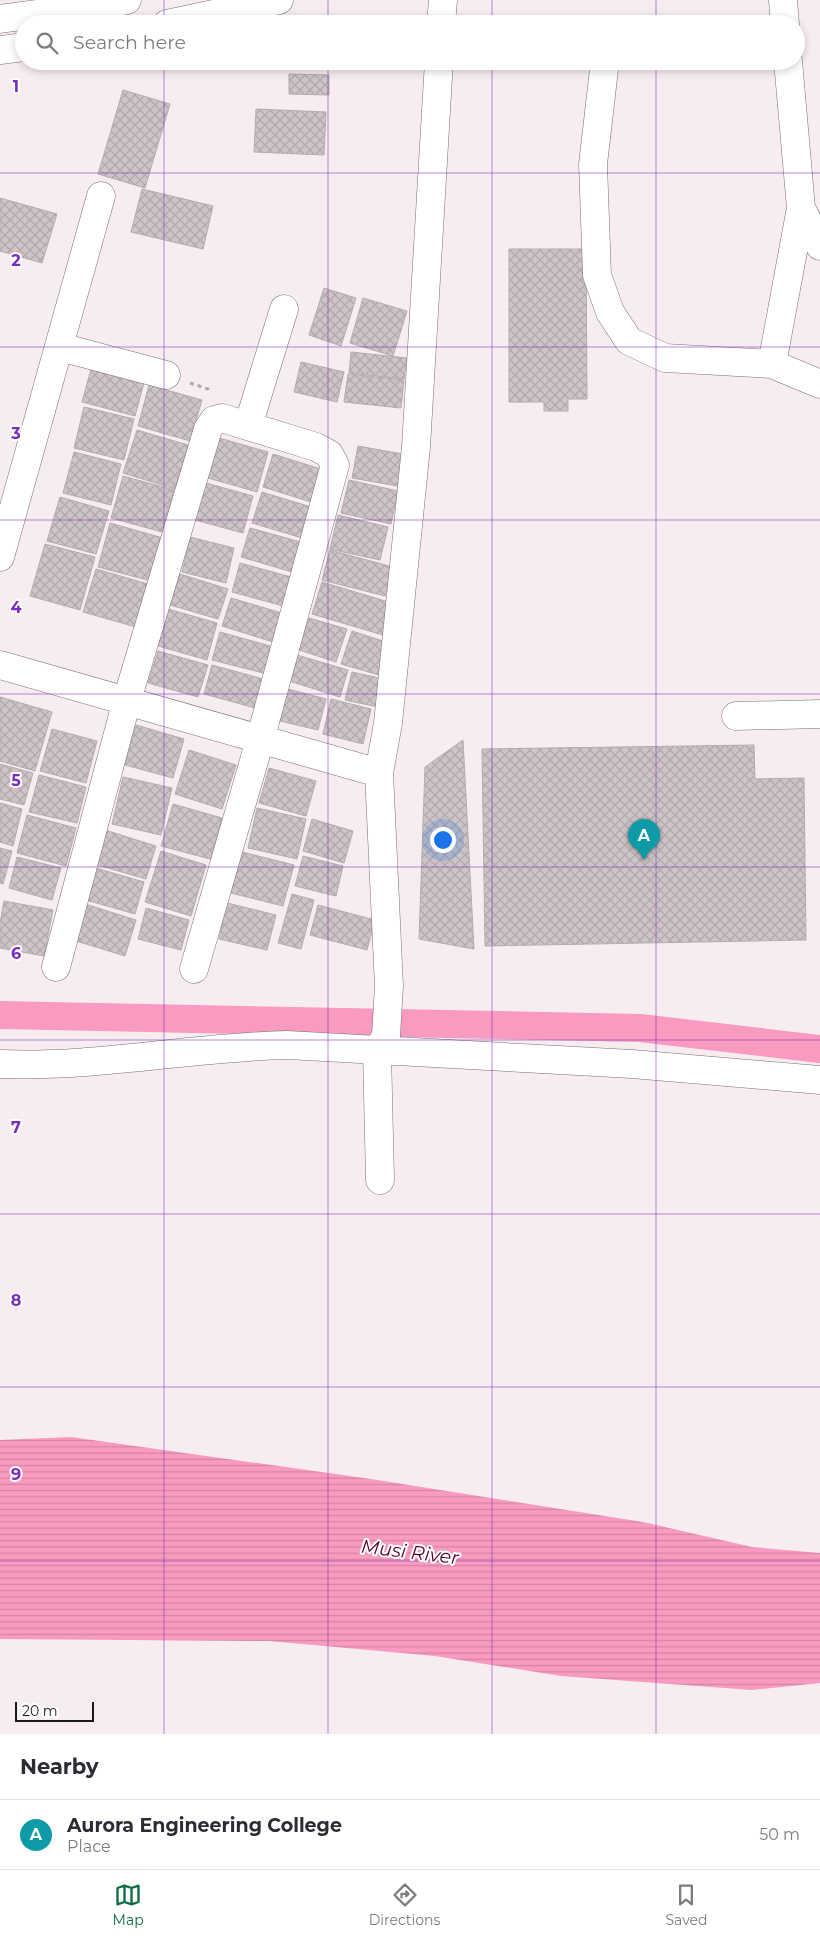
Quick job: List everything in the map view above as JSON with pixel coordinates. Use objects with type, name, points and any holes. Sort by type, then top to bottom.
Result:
[{"type":"street","points":[[8,12],[127,0]]},
{"type":"street","points":[[209,15],[279,0]]},
{"type":"street","points":[[442,15],[443,0]]},
{"type":"street","points":[[783,0],[784,15]]},
{"type":"street","points":[[0,50],[15,48]]},
{"type":"street","points":[[380,1180],[382,1044],[389,986],[379,773],[388,723],[416,447],[438,70]]},
{"type":"street","points":[[604,70],[593,164],[597,276],[610,312],[629,341],[665,358],[772,364],[820,384]]},
{"type":"street","points":[[772,364],[801,208],[789,70]]},
{"type":"street","points":[[0,557],[101,196]]},
{"type":"street","points":[[801,208],[820,246]]},
{"type":"street","points":[[248,426],[284,309]]},
{"type":"street","points":[[60,346],[166,375]]},
{"type":"street","points":[[56,967],[127,700],[208,429],[214,420],[222,418],[316,447],[329,454],[335,465],[260,740],[194,970]]},
{"type":"street","points":[[0,665],[379,773]]},
{"type":"street","points":[[736,716],[820,714]]},
{"type":"street","points":[[0,1064],[78,1063],[257,1046],[382,1044],[820,1080]]},
{"type":"path","points":[[166,375],[208,389],[222,418]]},
{"type":"water","name":"Musi River","points":[[71,1437],[371,1479],[643,1522],[752,1547],[820,1553],[820,1683],[752,1690],[561,1676],[435,1656],[269,1641],[0,1639],[0,1440]]},
{"type":"building","points":[[289,74],[329,75],[329,95],[289,94]]},
{"type":"building","points":[[123,90],[170,104],[145,188],[98,174]]},
{"type":"building","points":[[256,109],[326,112],[324,155],[254,152]]},
{"type":"building","points":[[142,189],[213,206],[203,249],[131,232]]},
{"type":"building","points":[[0,198],[57,214],[42,263],[0,251]]},
{"type":"building","points":[[509,249],[586,249],[587,399],[568,399],[568,411],[544,411],[544,402],[509,402]]},
{"type":"building","points":[[324,288],[356,298],[341,346],[309,335]]},
{"type":"building","points":[[363,298],[407,311],[393,356],[350,343]]},
{"type":"building","points":[[351,352],[407,358],[404,379],[349,373]]},
{"type":"building","points":[[301,362],[344,372],[337,402],[294,392]]},
{"type":"building","points":[[91,369],[144,383],[135,416],[82,402]]},
{"type":"building","points":[[348,374],[404,380],[401,408],[344,402]]},
{"type":"building","points":[[149,385],[202,400],[190,441],[138,426]]},
{"type":"building","points":[[84,407],[134,419],[124,460],[74,448]]},
{"type":"building","points":[[137,430],[188,445],[175,489],[123,473]]},
{"type":"building","points":[[219,438],[268,452],[257,492],[208,478]]},
{"type":"building","points":[[358,446],[408,455],[403,487],[352,478]]},
{"type":"building","points":[[74,452],[121,464],[111,505],[63,493]]},
{"type":"building","points":[[273,454],[324,470],[314,503],[263,487]]},
{"type":"building","points":[[123,476],[174,490],[162,532],[111,518]]},
{"type":"building","points":[[349,480],[398,491],[391,524],[341,513]]},
{"type":"building","points":[[206,483],[253,496],[243,533],[195,520]]},
{"type":"building","points":[[262,492],[311,507],[302,538],[252,523]]},
{"type":"building","points":[[60,497],[109,511],[96,554],[47,541]]},
{"type":"building","points":[[338,515],[388,527],[380,560],[330,549]]},
{"type":"building","points":[[110,523],[163,538],[151,581],[98,567]]},
{"type":"building","points":[[250,528],[301,542],[292,572],[241,557]]},
{"type":"building","points":[[190,537],[234,548],[226,583],[182,572]]},
{"type":"building","points":[[45,544],[95,557],[80,610],[30,596]]},
{"type":"building","points":[[330,550],[393,567],[385,596],[322,580]]},
{"type":"building","points":[[240,563],[291,577],[283,606],[232,592]]},
{"type":"building","points":[[96,569],[148,584],[136,627],[83,612]]},
{"type":"building","points":[[180,574],[228,589],[218,619],[170,605]]},
{"type":"building","points":[[322,582],[392,603],[383,635],[312,614]]},
{"type":"building","points":[[231,598],[282,613],[273,642],[222,626]]},
{"type":"building","points":[[168,609],[217,623],[207,660],[158,646]]},
{"type":"building","points":[[309,618],[347,629],[336,662],[299,650]]},
{"type":"building","points":[[352,631],[389,643],[379,675],[341,664]]},
{"type":"building","points":[[220,632],[274,647],[267,674],[212,660]]},
{"type":"building","points":[[158,651],[208,665],[198,697],[148,683]]},
{"type":"building","points":[[297,655],[348,670],[340,697],[289,681]]},
{"type":"building","points":[[212,665],[267,680],[259,709],[204,694]]},
{"type":"building","points":[[352,672],[384,679],[378,707],[345,700]]},
{"type":"building","points":[[288,689],[326,699],[318,730],[280,721]]},
{"type":"building","points":[[0,697],[52,712],[35,771],[0,761]]},
{"type":"building","points":[[331,699],[371,709],[363,744],[323,734]]},
{"type":"building","points":[[136,725],[184,739],[173,778],[125,765]]},
{"type":"building","points":[[52,729],[97,741],[86,783],[40,771]]},
{"type":"building","points":[[463,740],[474,949],[419,939],[425,767]]},
{"type":"building","points":[[754,745],[755,779],[804,778],[806,940],[485,946],[482,749]]},
{"type":"building","points":[[189,750],[236,765],[222,809],[175,794]]},
{"type":"building","points":[[0,764],[33,773],[24,805],[0,799]]},
{"type":"building","points":[[269,768],[316,781],[306,816],[259,803]]},
{"type":"building","points":[[39,775],[86,787],[77,823],[29,812]]},
{"type":"building","points":[[123,777],[172,788],[161,835],[112,824]]},
{"type":"building","points":[[0,803],[22,809],[13,846],[0,842]]},
{"type":"building","points":[[173,804],[222,818],[210,859],[161,846]]},
{"type":"building","points":[[257,808],[306,819],[297,859],[248,848]]},
{"type":"building","points":[[27,815],[76,828],[66,866],[17,853]]},
{"type":"building","points":[[312,819],[353,831],[344,863],[303,851]]},
{"type":"building","points":[[105,830],[156,846],[146,879],[94,864]]},
{"type":"building","points":[[0,848],[12,851],[3,884],[0,883]]},
{"type":"building","points":[[161,851],[206,865],[191,916],[145,902]]},
{"type":"building","points":[[242,852],[294,865],[283,906],[231,893]]},
{"type":"building","points":[[303,856],[343,866],[336,896],[295,886]]},
{"type":"building","points":[[17,857],[61,868],[52,900],[9,888]]},
{"type":"building","points":[[96,868],[144,882],[135,914],[86,900]]},
{"type":"building","points":[[292,894],[314,900],[301,949],[278,943]]},
{"type":"building","points":[[4,901],[53,910],[44,956],[0,948],[0,923]]},
{"type":"building","points":[[227,903],[276,915],[267,950],[219,939]]},
{"type":"building","points":[[85,904],[136,920],[125,956],[73,940]]},
{"type":"building","points":[[318,905],[375,920],[367,950],[310,935]]},
{"type":"building","points":[[146,908],[189,920],[181,950],[138,939]]},
{"type":"waterway","points":[[0,1015],[640,1028],[820,1049]]},
{"type":"place","name":"Aurora Engineering College","points":[[644,860]]}]
